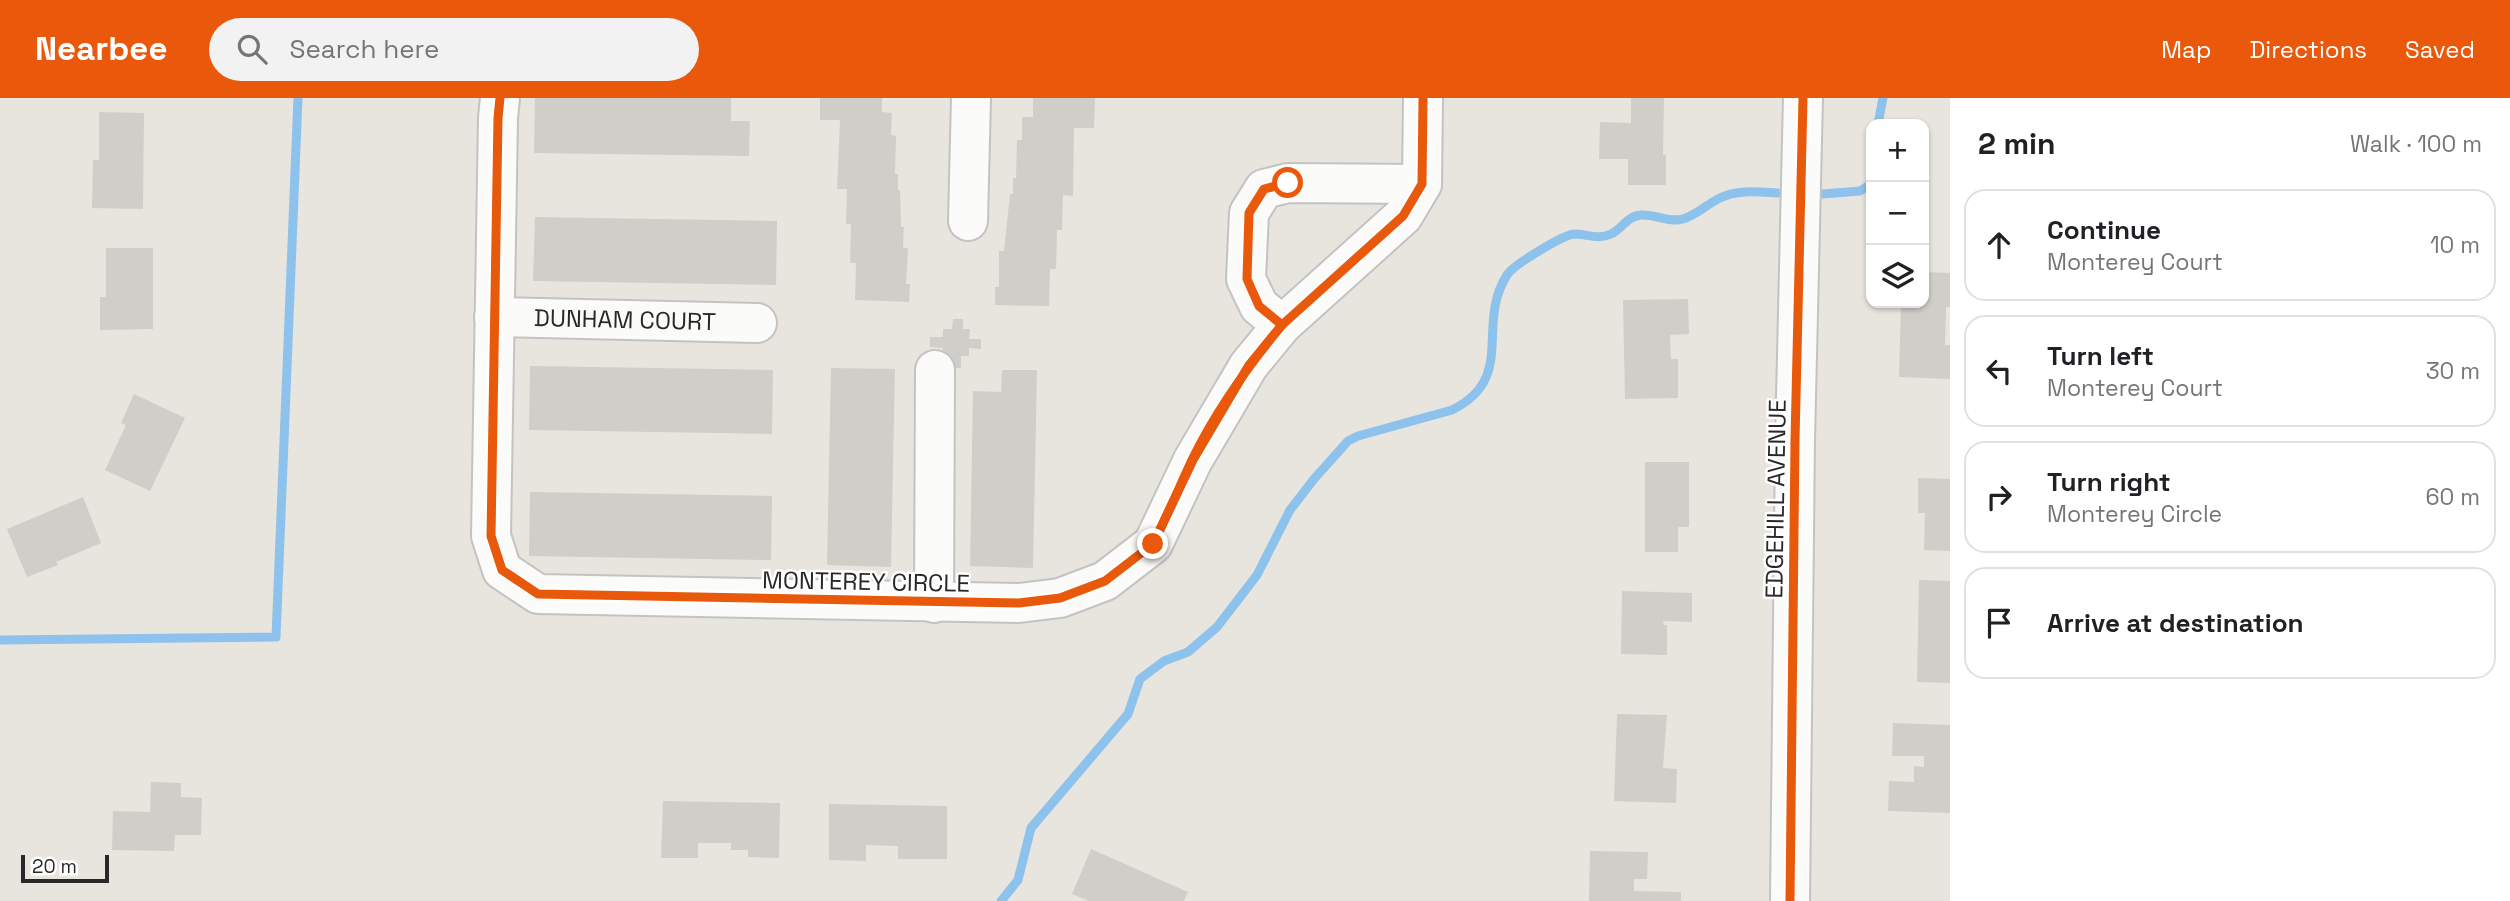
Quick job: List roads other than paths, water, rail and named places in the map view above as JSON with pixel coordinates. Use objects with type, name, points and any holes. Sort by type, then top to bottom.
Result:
[{"type":"street","name":"MONTEREY CIRCLE","points":[[500,98],[491,536],[502,570],[538,594],[1019,603],[1060,598],[1105,581],[1153,544],[1192,460],[1249,365],[1282,325],[1403,216],[1422,184]]},
{"type":"street","points":[[968,221],[971,98]]},
{"type":"street","points":[[1282,325],[1259,306],[1247,279],[1249,213],[1264,189],[1288,183],[1422,184],[1423,98]]},
{"type":"street","name":"EDGEHILL AVENUE","points":[[1790,901],[1795,440],[1803,98]]},
{"type":"street","name":"DUNHAM COURT","points":[[494,317],[757,323]]},
{"type":"street","points":[[934,603],[935,370]]},
{"type":"waterway","points":[[0,640],[276,637],[298,98]]},
{"type":"waterway","points":[[1879,119],[1883,98]]},
{"type":"waterway","points":[[1823,194],[1860,191],[1866,187]]},
{"type":"waterway","points":[[1001,901],[1018,880],[1031,828],[1128,714],[1140,679],[1164,661],[1188,652],[1217,627],[1257,575],[1290,510],[1348,441],[1452,410],[1472,397],[1484,382],[1490,366],[1498,294],[1511,270],[1560,239],[1574,234],[1606,236],[1636,216],[1678,220],[1734,193],[1778,193]]}]
